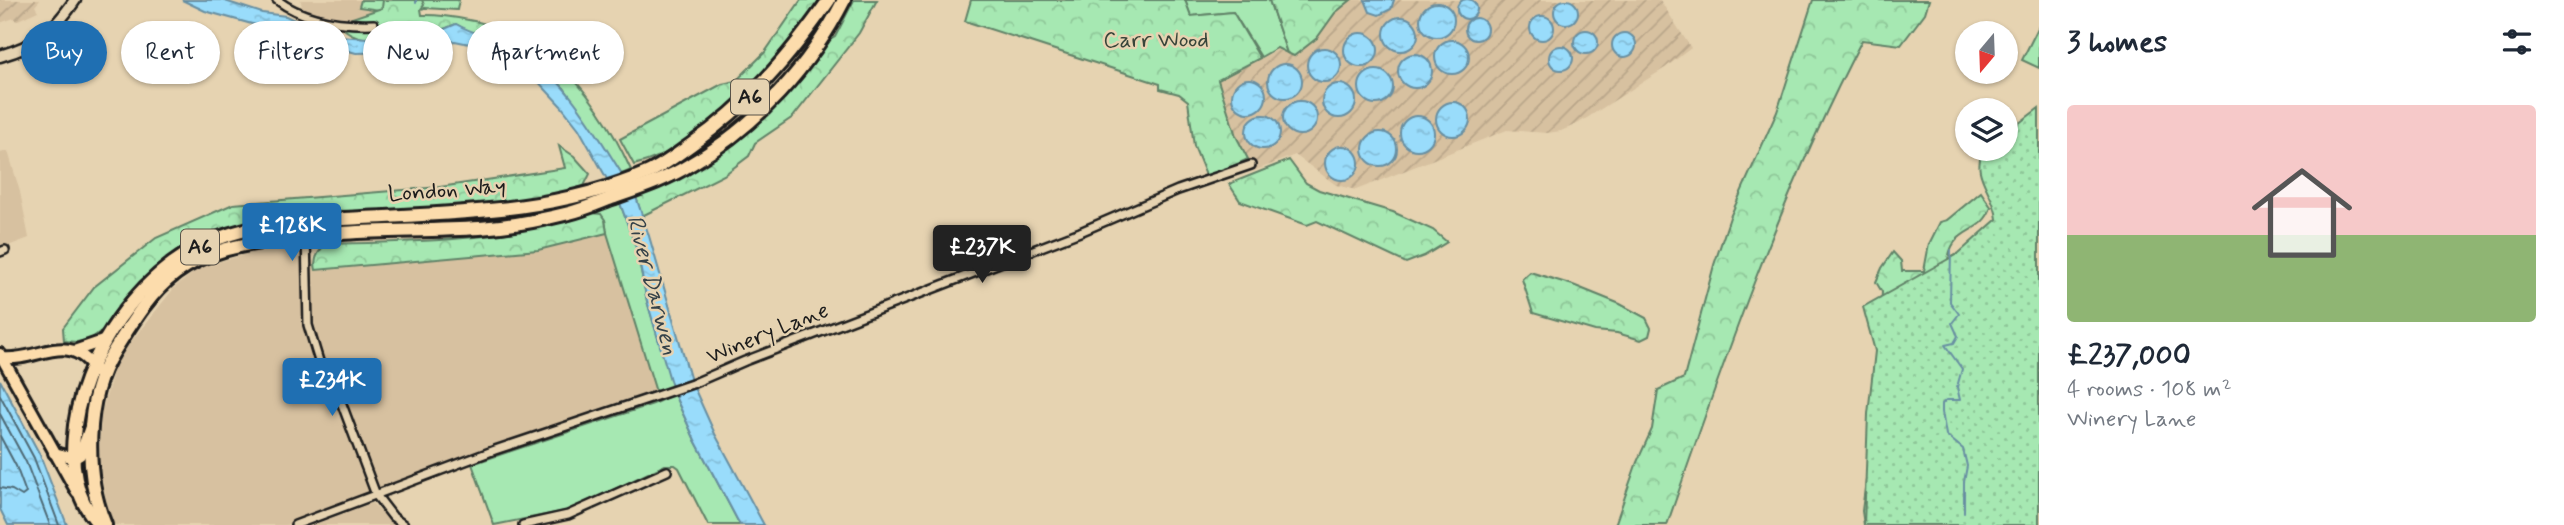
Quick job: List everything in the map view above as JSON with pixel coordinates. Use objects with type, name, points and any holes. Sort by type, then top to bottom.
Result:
[{"type":"highway","name":"London Way","points":[[651,178],[733,114],[774,73],[829,0]]},
{"type":"highway","name":"London Way","points":[[99,525],[83,502],[75,458],[74,442],[79,406],[92,365],[117,319],[143,290],[174,264],[201,246],[232,233],[306,229],[343,232],[482,228],[568,206],[692,164],[732,136],[780,93],[823,39],[844,0]]},
{"type":"highway","name":"London Way","points":[[105,525],[93,484],[91,425],[101,378],[108,361],[143,308],[176,273],[204,256],[233,246],[306,229]]},
{"type":"main road","points":[[0,56],[32,46],[59,22],[75,0]]},
{"type":"main road","points":[[1,356],[21,358],[53,348],[74,351],[103,341]]},
{"type":"main road","points":[[74,351],[92,365],[101,378]]},
{"type":"main road","points":[[1,356],[83,502]]},
{"type":"main road","points":[[11,373],[21,358]]},
{"type":"main road","points":[[54,453],[75,458],[80,455],[91,425]]},
{"type":"street","points":[[277,0],[287,8],[309,16],[363,24]]},
{"type":"street","name":"Winery Lane","points":[[295,525],[495,450],[691,385],[745,361],[1080,232],[1178,190],[1251,165]]},
{"type":"street","points":[[306,229],[308,325],[312,340],[322,370],[340,399],[376,495],[393,517],[404,525]]},
{"type":"street","points":[[523,525],[568,515],[667,471]]},
{"type":"shaded area","points":[[0,0],[40,0],[35,6],[38,11],[16,21],[14,18],[0,23]]},
{"type":"shaded area","points":[[299,0],[389,0],[386,17],[343,21],[310,14],[302,9]]},
{"type":"shaded area","points":[[1351,0],[1660,0],[1691,48],[1665,68],[1579,123],[1561,131],[1547,133],[1507,130],[1356,190],[1336,185],[1295,155],[1254,171],[1236,136],[1218,81],[1277,50],[1294,56],[1317,38],[1335,13]]},
{"type":"shaded area","points":[[8,151],[29,238],[0,249],[0,153]]},
{"type":"shaded area","points":[[607,233],[656,392],[286,525],[114,525],[109,514],[99,464],[101,414],[117,359],[175,287],[201,267],[273,246],[314,261],[318,269],[538,250]]},
{"type":"shaded area","points":[[372,503],[394,525],[312,525]]},
{"type":"green space","points":[[361,0],[459,0],[457,10],[425,8],[386,17],[387,11],[359,7]]},
{"type":"green space","points":[[383,0],[422,0],[422,15],[472,21],[467,21],[467,30],[453,25],[453,21],[363,21],[363,38],[349,32],[352,18],[382,8]]},
{"type":"green space","points":[[801,0],[821,0],[786,49],[740,98],[689,140],[634,165],[620,139],[722,84],[736,81],[765,52]]},
{"type":"green space","points":[[854,0],[877,0],[859,33],[793,117],[755,143],[749,156],[724,175],[642,216],[636,197],[669,182],[746,131],[790,90],[835,37]]},
{"type":"green space","name":"Carr Wood","points":[[971,0],[1185,0],[1191,16],[1233,12],[1260,58],[1218,80],[1236,136],[1248,159],[1207,178],[1194,146],[1188,101],[1179,94],[1160,89],[1160,84],[965,21]]},
{"type":"green space","points":[[1185,0],[1269,0],[1287,53],[1277,48],[1261,57],[1233,12],[1191,16]]},
{"type":"green space","name":"Carr Wood","points":[[1269,0],[1351,0],[1335,13],[1317,38],[1294,56],[1287,53]]},
{"type":"green space","points":[[1813,0],[1929,0],[1925,13],[1901,45],[1862,40],[1805,158],[1780,218],[1710,401],[1667,525],[1615,525],[1637,462],[1652,429],[1658,390],[1684,378],[1714,265],[1730,217],[1777,112]]},
{"type":"green space","points":[[2039,26],[2039,68],[2022,60]]},
{"type":"green space","points":[[559,84],[578,84],[588,96],[616,139],[631,170],[622,174]]},
{"type":"green space","points":[[2039,108],[2039,525],[1864,525],[1868,414],[1875,351],[1863,307],[1959,253],[1997,219],[1981,175],[1980,161],[2018,161],[2018,124]]},
{"type":"green space","points":[[559,146],[574,156],[590,174],[584,186],[552,197],[415,211],[260,222],[156,270],[120,305],[106,327],[91,339],[64,341],[63,328],[94,287],[156,238],[233,204],[440,187],[565,168]]},
{"type":"green space","points":[[1289,160],[1306,183],[1319,190],[1393,212],[1433,230],[1447,242],[1406,263],[1317,221],[1307,225],[1240,201],[1229,184]]},
{"type":"green space","points":[[1981,192],[1991,207],[1980,224],[1959,238],[1949,255],[1947,271],[1864,525],[1862,511],[1874,418],[1882,292],[1876,282],[1893,252],[1901,261],[1902,271],[1924,271],[1929,244],[1940,222],[1947,220]]},
{"type":"green space","points":[[620,203],[637,250],[647,301],[673,387],[656,392],[605,220],[600,214],[591,213]]},
{"type":"green space","points":[[591,213],[601,214],[607,233],[538,250],[316,270],[317,255],[326,244],[488,236],[540,227]]},
{"type":"green space","points":[[1530,272],[1573,285],[1620,304],[1646,318],[1651,328],[1649,336],[1641,340],[1617,333],[1595,331],[1533,313],[1522,279]]},
{"type":"green space","points":[[674,394],[740,525],[708,525],[679,468],[665,465],[571,510],[494,525],[472,464],[653,404]]},
{"type":"water","points":[[1467,-1],[1474,2],[1477,9],[1474,16],[1467,19],[1460,16],[1457,9],[1460,2]]},
{"type":"water","points":[[182,0],[222,0],[296,21],[241,21],[205,11]]},
{"type":"water","points":[[1365,0],[1394,0],[1391,9],[1379,15],[1370,12]]},
{"type":"water","points":[[1566,0],[1574,4],[1578,12],[1574,20],[1566,24],[1558,20],[1554,12],[1558,4]]},
{"type":"water","points":[[1437,3],[1449,8],[1454,20],[1449,32],[1437,37],[1425,32],[1420,20],[1425,8]]},
{"type":"water","points":[[1542,16],[1553,23],[1554,28],[1547,39],[1542,40],[1531,33],[1530,28],[1537,17]]},
{"type":"water","points":[[1401,17],[1413,22],[1418,34],[1413,46],[1401,51],[1389,46],[1384,34],[1389,22]]},
{"type":"water","points":[[1476,18],[1486,25],[1487,29],[1480,39],[1476,40],[1466,33],[1465,29],[1472,19]]},
{"type":"water","points":[[456,24],[467,29],[467,43],[455,41],[453,25]]},
{"type":"water","points":[[1586,30],[1597,37],[1598,42],[1591,53],[1586,54],[1575,47],[1574,42],[1581,31]]},
{"type":"water","points":[[1361,33],[1373,38],[1378,50],[1373,62],[1361,67],[1349,62],[1344,50],[1349,38]]},
{"type":"water","points":[[1624,33],[1633,36],[1636,45],[1633,54],[1624,57],[1615,54],[1612,45],[1615,36]]},
{"type":"water","points":[[349,37],[363,38],[363,53],[349,51]]},
{"type":"water","points":[[1452,40],[1464,45],[1469,57],[1464,69],[1452,74],[1440,69],[1435,57],[1440,45]]},
{"type":"water","points":[[1561,46],[1572,53],[1573,58],[1566,69],[1561,70],[1550,63],[1549,58],[1556,47]]},
{"type":"water","points":[[1324,48],[1336,53],[1341,65],[1336,77],[1324,82],[1312,77],[1307,65],[1312,53]]},
{"type":"water","points":[[1415,54],[1427,59],[1432,71],[1427,83],[1415,88],[1403,83],[1398,71],[1403,59]]},
{"type":"water","points":[[1285,64],[1297,69],[1302,81],[1297,93],[1285,98],[1273,93],[1268,81],[1273,69]]},
{"type":"water","points":[[1376,70],[1388,75],[1393,87],[1388,99],[1376,104],[1364,99],[1359,87],[1364,75]]},
{"type":"water","points":[[1249,79],[1261,84],[1266,96],[1261,108],[1249,113],[1237,108],[1232,96],[1237,84]]},
{"type":"water","points":[[541,84],[560,84],[563,87],[622,174],[607,179],[579,129]]},
{"type":"water","points":[[1339,84],[1351,89],[1356,101],[1351,113],[1339,118],[1327,113],[1322,101],[1327,89]]},
{"type":"water","points":[[1300,101],[1312,106],[1317,118],[1312,130],[1300,135],[1288,130],[1283,118],[1288,106]]},
{"type":"water","points":[[1453,102],[1465,107],[1470,119],[1465,131],[1453,136],[1441,131],[1436,119],[1441,107]]},
{"type":"water","points":[[1263,115],[1275,120],[1280,132],[1275,144],[1263,149],[1251,144],[1246,132],[1251,120]]},
{"type":"water","points":[[1417,116],[1429,121],[1434,133],[1429,145],[1417,150],[1405,145],[1400,133],[1405,121]]},
{"type":"water","points":[[1380,132],[1392,137],[1397,149],[1392,161],[1380,166],[1368,161],[1363,149],[1368,137]]},
{"type":"water","points":[[1342,146],[1354,151],[1359,163],[1354,175],[1342,180],[1330,175],[1325,163],[1330,151]]},
{"type":"water","name":"River Darwen","points":[[636,197],[691,381],[715,434],[764,525],[740,525],[674,394],[647,301],[637,250],[620,203]]},
{"type":"water","points":[[0,380],[40,455],[67,525],[8,525],[0,509]]},
{"type":"waterway","points":[[1951,250],[1950,302],[1959,314],[1952,323],[1958,336],[1954,343],[1945,345],[1962,369],[1957,387],[1960,400],[1946,400],[1942,404],[1942,412],[1946,435],[1963,449],[1967,466],[1964,513]]}]
